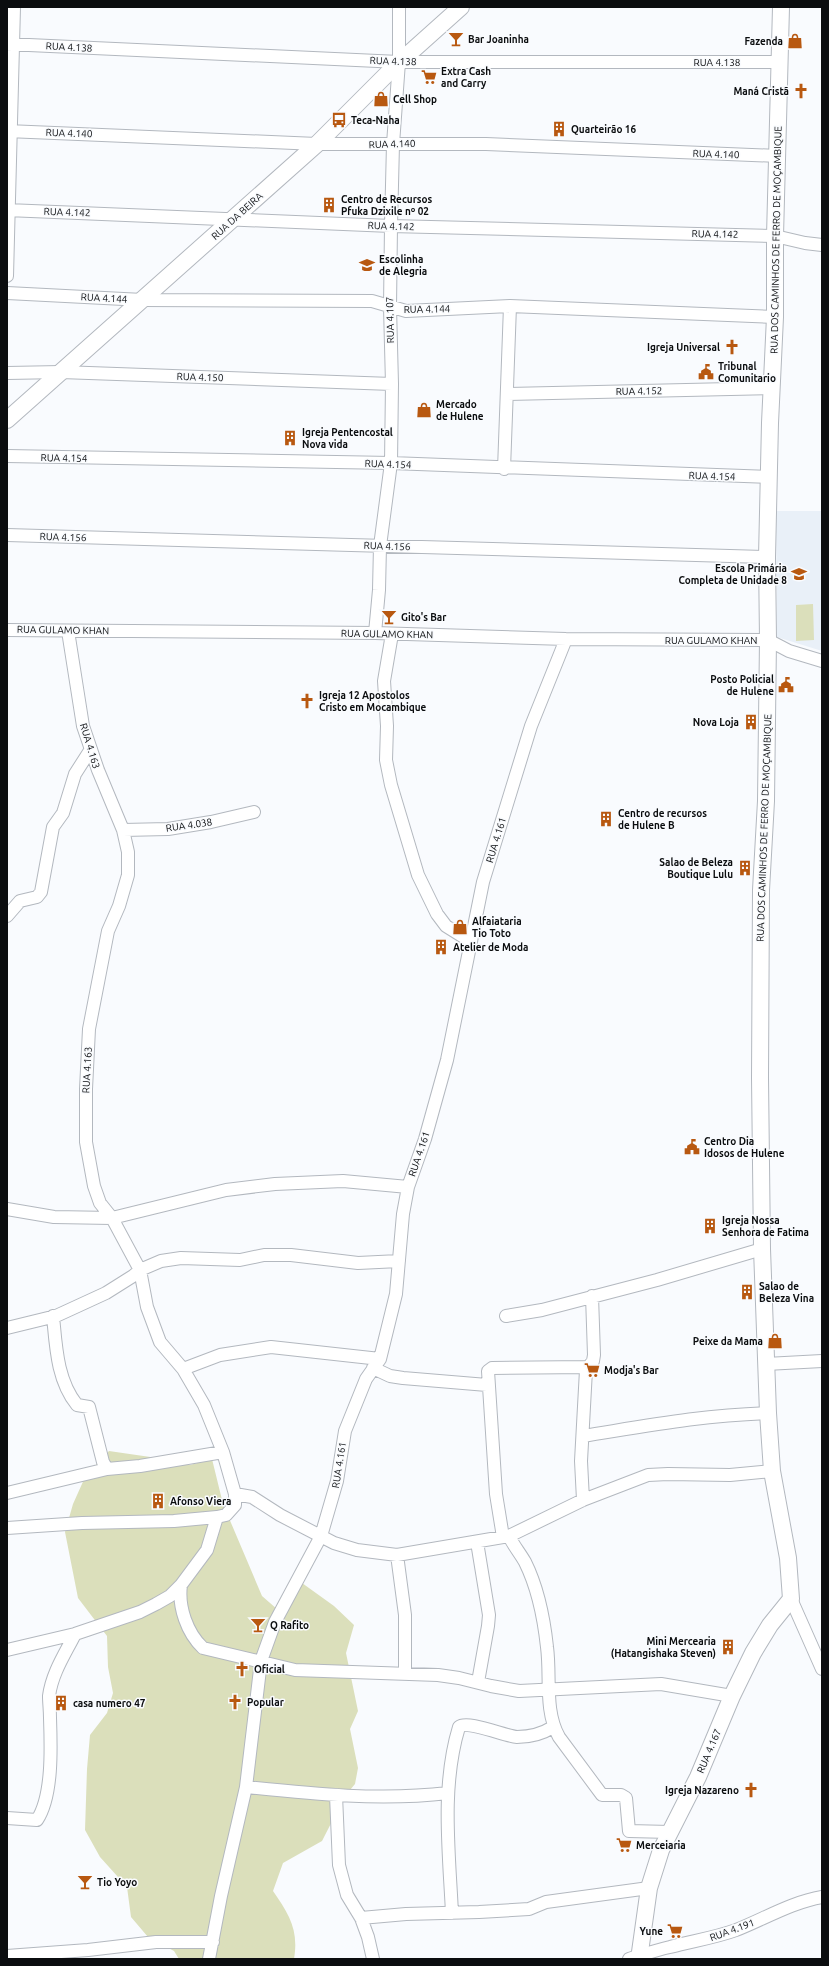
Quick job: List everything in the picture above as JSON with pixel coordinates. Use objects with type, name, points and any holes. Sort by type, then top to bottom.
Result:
[{"type":"street","points":[[7,276],[10,44],[14,7]]},
{"type":"street","name":"RUA 4.107","points":[[375,633],[379,590],[380,546],[391,464],[392,384],[390,226],[393,144],[399,62],[399,7]]},
{"type":"street","name":"RUA DA BEIRA","points":[[7,420],[317,144],[339,120],[399,62],[461,7]]},
{"type":"street","name":"RUA DOS CAMINHOS DE FERRO DE MOÇAMBIQUE","points":[[781,7],[775,236],[775,318],[767,557],[768,640],[766,801],[761,897],[760,1078],[762,1249],[768,1413],[772,1471],[788,1558],[791,1599]]},
{"type":"street","name":"RUA 4.138","points":[[10,44],[399,62],[779,62]]},
{"type":"street","name":"RUA 4.140","points":[[9,131],[317,144],[486,144],[778,156]]},
{"type":"street","name":"RUA 4.142","points":[[8,210],[390,226],[775,236],[805,243],[822,245]]},
{"type":"street","name":"RUA 4.144","points":[[7,293],[143,300],[372,301],[406,311],[510,306],[775,318]]},
{"type":"street","points":[[504,469],[510,306]]},
{"type":"street","name":"RUA 4.150","points":[[7,373],[61,372],[392,384]]},
{"type":"street","name":"RUA 4.152","points":[[507,394],[772,388]]},
{"type":"street","name":"RUA 4.154","points":[[7,456],[391,464],[769,477]]},
{"type":"street","name":"RUA 4.156","points":[[7,535],[767,557]]},
{"type":"street","name":"RUA GULAMO KHAN","points":[[7,630],[375,633],[566,639],[768,640]]},
{"type":"street","name":"RUA 4.163","points":[[68,631],[83,726],[98,770],[122,830],[128,852],[128,876],[119,906],[108,931],[89,1029],[86,1089],[86,1142],[94,1186],[100,1203],[112,1218],[140,1270],[147,1307],[160,1342],[183,1369],[204,1405],[223,1452],[235,1494]]},
{"type":"street","points":[[392,634],[384,681],[387,726],[386,760],[391,784],[418,875],[436,914],[446,926],[470,941]]},
{"type":"street","name":"RUA 4.161","points":[[213,1942],[221,1896],[246,1787],[261,1661],[275,1622],[321,1536],[336,1487],[345,1431],[354,1405],[376,1364],[396,1294],[408,1187],[425,1139],[447,1060],[483,882],[518,764],[531,726],[566,639]]},
{"type":"street","points":[[768,640],[790,651],[822,661]]},
{"type":"street","points":[[7,916],[20,901],[37,897],[41,892],[53,827],[63,813],[75,774],[91,749]]},
{"type":"street","name":"RUA 4.038","points":[[122,830],[168,829],[211,822],[254,812]]},
{"type":"street","points":[[7,1209],[54,1217],[112,1218],[180,1203],[226,1190],[275,1184],[343,1181],[408,1187]]},
{"type":"street","points":[[506,1316],[542,1310],[690,1272],[762,1249]]},
{"type":"street","points":[[7,1328],[53,1316],[106,1293],[140,1270],[161,1261],[181,1258],[240,1260],[264,1255],[291,1255],[358,1263],[399,1261]]},
{"type":"street","points":[[583,1500],[581,1461],[586,1370],[593,1361],[594,1355],[592,1296]]},
{"type":"street","points":[[53,1316],[58,1360],[63,1381],[77,1405],[89,1407],[103,1462],[107,1469]]},
{"type":"street","points":[[183,1369],[220,1355],[271,1347],[376,1364],[390,1376],[487,1385]]},
{"type":"street","points":[[766,1364],[822,1361]]},
{"type":"street","points":[[588,1367],[492,1368],[488,1371],[487,1385],[496,1494],[506,1537],[528,1568],[540,1605],[547,1646],[549,1691],[553,1727],[570,1754],[600,1794],[603,1796],[624,1795],[626,1798],[629,1831],[670,1832]]},
{"type":"street","points":[[583,1436],[680,1419],[768,1413]]},
{"type":"street","points":[[7,1492],[107,1469],[140,1466],[223,1452]]},
{"type":"street","points":[[7,1528],[174,1521],[217,1517],[231,1511],[235,1505],[235,1494],[252,1497],[280,1515],[334,1543],[357,1550],[397,1555],[506,1537],[583,1500],[648,1475],[730,1476],[772,1471]]},
{"type":"street","points":[[7,1650],[75,1634],[140,1612],[170,1596],[181,1585],[207,1550],[217,1517]]},
{"type":"street","points":[[478,1542],[489,1615],[485,1647],[478,1682]]},
{"type":"street","points":[[397,1555],[405,1615],[405,1673]]},
{"type":"street","points":[[181,1585],[180,1593],[187,1627],[194,1640],[203,1648],[295,1670],[405,1673],[459,1678],[519,1691],[549,1691],[661,1684],[732,1696]]},
{"type":"street","points":[[791,1599],[822,1669]]},
{"type":"street","name":"RUA 4.167","points":[[635,1958],[654,1867],[698,1777],[732,1696],[753,1653],[770,1625],[791,1599]]},
{"type":"street","points":[[7,1818],[37,1820],[44,1805],[48,1778],[50,1691],[54,1675],[75,1634]]},
{"type":"street","points":[[452,1913],[448,1793],[450,1763],[460,1725],[481,1727],[518,1737],[543,1733],[553,1727]]},
{"type":"street","points":[[246,1787],[336,1795],[410,1797],[448,1793]]},
{"type":"street","points":[[336,1795],[339,1865],[347,1895],[361,1918],[373,1959]]},
{"type":"street","points":[[361,1918],[529,1909],[546,1902],[649,1888]]},
{"type":"street","name":"RUA 4.191","points":[[635,1958],[670,1947],[704,1940],[736,1930],[769,1915],[822,1897]]},
{"type":"street","points":[[7,1956],[88,1950],[156,1942],[213,1942],[210,1959]]},
{"type":"shaded area","name":"Escola Primária Completa de Unidade 8","points":[[776,511],[822,511],[822,651],[777,637]]},
{"type":"green space","points":[[813,604],[814,640],[796,641],[796,605]]},
{"type":"green space","points":[[109,1451],[171,1460],[190,1465],[212,1459],[223,1504],[262,1596],[285,1616],[302,1583],[334,1606],[354,1625],[346,1653],[358,1711],[350,1729],[358,1768],[355,1784],[345,1796],[322,1841],[283,1863],[273,1891],[284,1907],[294,1931],[294,1959],[179,1959],[174,1951],[148,1937],[131,1917],[127,1887],[100,1857],[85,1830],[87,1769],[90,1735],[107,1713],[113,1693],[108,1667],[107,1636],[78,1598],[65,1532],[73,1504],[86,1475]]},
{"type":"place","name":"Bar Joaninha","points":[[456,39]]},
{"type":"place","name":"Fazenda","points":[[795,41]]},
{"type":"place","name":"Extra Cash and Carry","points":[[429,77]]},
{"type":"place","name":"Maná Cristã","points":[[801,91]]},
{"type":"place","name":"Cell Shop","points":[[381,99]]},
{"type":"place","name":"Teca-Naha","points":[[339,120]]},
{"type":"place","name":"Quarteirão 16","points":[[559,129]]},
{"type":"place","name":"Centro de Recursos Pfuka Dzixile nº 02","points":[[329,205]]},
{"type":"place","name":"Escolinha de Alegria","points":[[367,265]]},
{"type":"place","name":"Igreja Universal","points":[[732,347]]},
{"type":"place","name":"Tribunal Comunitario","points":[[706,372]]},
{"type":"place","name":"Mercado de Hulene","points":[[424,410]]},
{"type":"place","name":"Igreja Pentencostal Nova vida","points":[[290,438]]},
{"type":"place","name":"Escola Primária Completa de Unidade 8","points":[[799,574]]},
{"type":"place","name":"Gito's Bar","points":[[389,617]]},
{"type":"place","name":"Posto Policial de Hulene","points":[[786,685]]},
{"type":"place","name":"Igreja 12 Apostolos Cristo em Mocambique","points":[[307,701]]},
{"type":"place","name":"Nova Loja","points":[[751,722]]},
{"type":"place","name":"Centro de recursos de Hulene B","points":[[606,819]]},
{"type":"place","name":"Salao de Beleza Boutique Lulu","points":[[745,868]]},
{"type":"place","name":"Alfaiataria Tio Toto","points":[[460,927]]},
{"type":"place","name":"Atelier de Moda","points":[[441,947]]},
{"type":"place","name":"Centro Dia Idosos de Hulene","points":[[692,1147]]},
{"type":"place","name":"Igreja Nossa Senhora de Fatima","points":[[710,1226]]},
{"type":"place","name":"Salao de Beleza Vina","points":[[747,1292]]},
{"type":"place","name":"Peixe da Mama","points":[[775,1341]]},
{"type":"place","name":"Modja's Bar","points":[[592,1370]]},
{"type":"place","name":"Afonso Viera","points":[[158,1501]]},
{"type":"place","name":"Q Rafito","points":[[258,1625]]},
{"type":"place","name":"Mini Mercearia (Hatangishaka Steven)","points":[[728,1647]]},
{"type":"place","name":"Oficial","points":[[242,1669]]},
{"type":"place","name":"Popular","points":[[235,1702]]},
{"type":"place","name":"casa numero 47","points":[[61,1703]]},
{"type":"place","name":"Igreja Nazareno","points":[[751,1790]]},
{"type":"place","name":"Merceiaria","points":[[624,1845]]},
{"type":"place","name":"Tio Yoyo","points":[[85,1882]]},
{"type":"place","name":"Yune","points":[[675,1931]]}]
